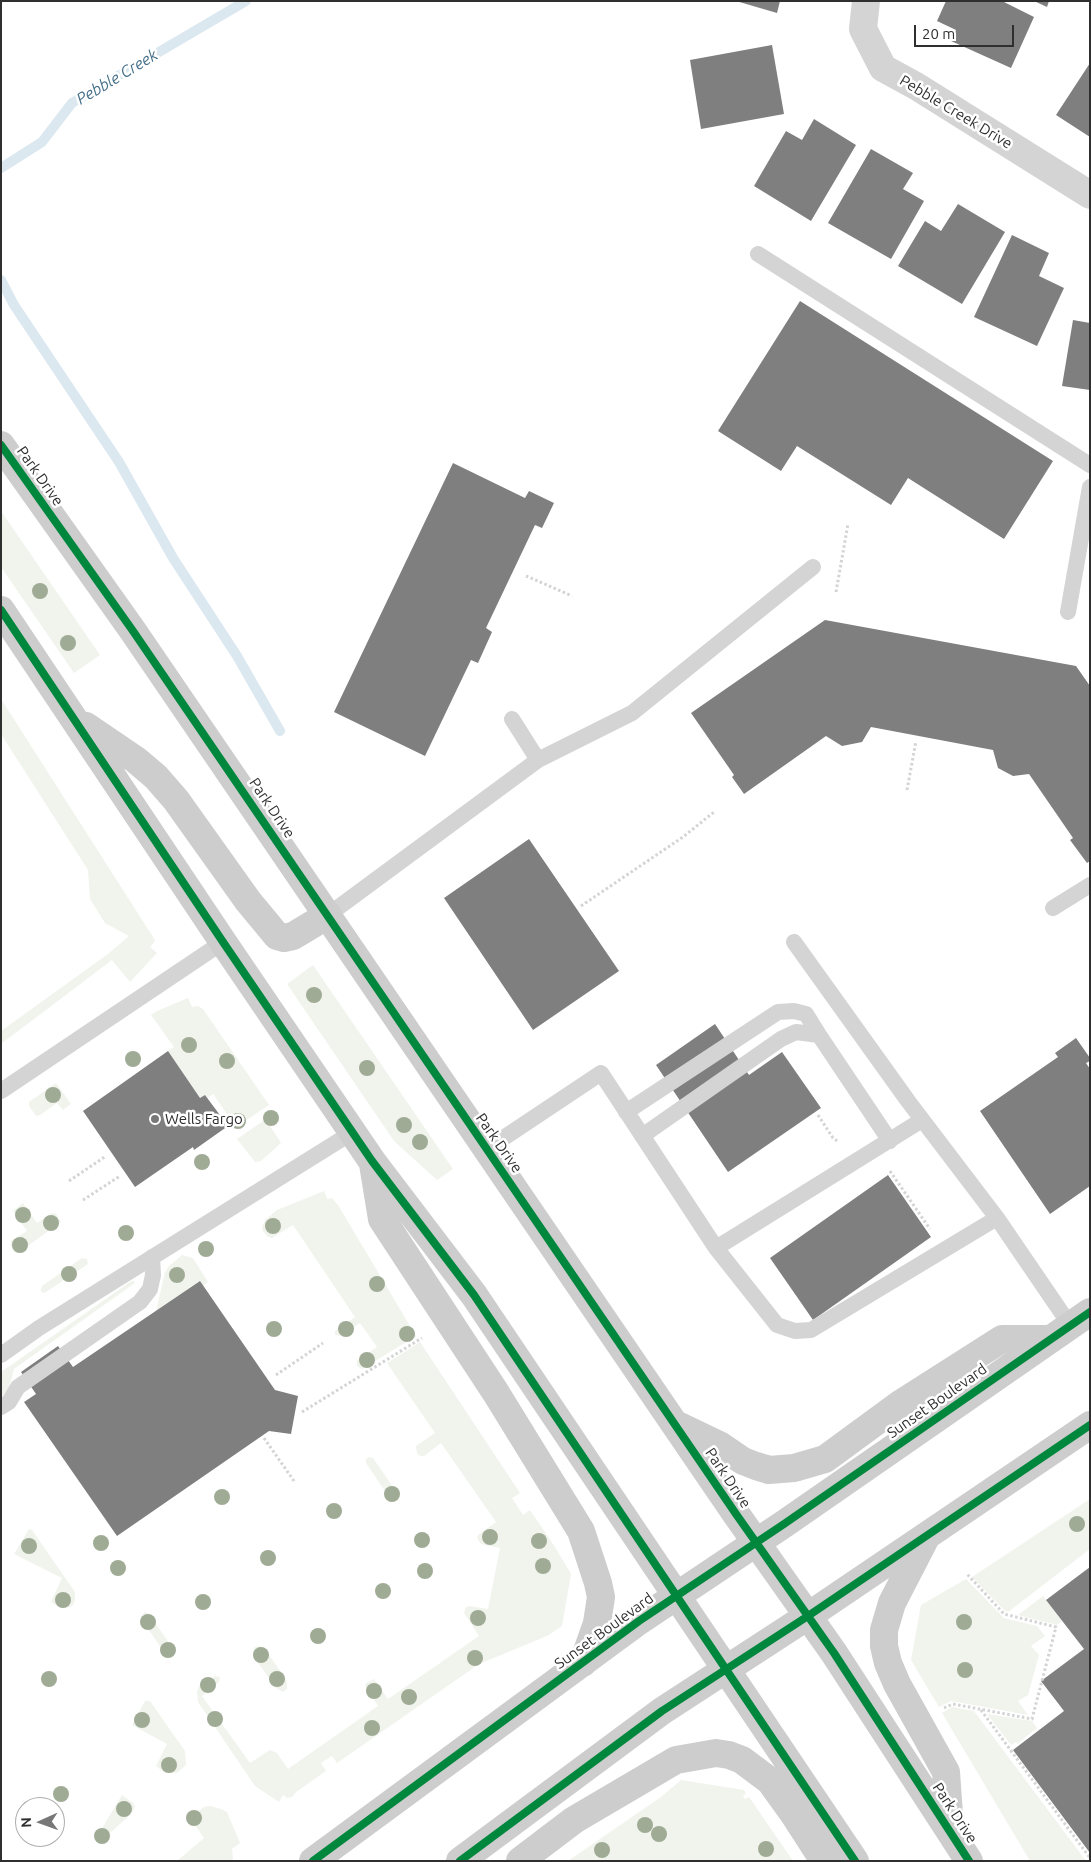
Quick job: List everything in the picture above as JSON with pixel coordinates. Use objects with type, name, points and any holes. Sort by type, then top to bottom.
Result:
[{"type":"main road","name":"Park Drive","points":[[1,445],[133,631],[674,1424],[834,1653],[970,1861]]},
{"type":"main road","points":[[1,610],[223,942],[372,1160],[474,1295],[855,1861]]},
{"type":"main road","points":[[71,715],[136,760],[156,777],[176,800],[248,901],[277,936],[284,938],[293,936],[328,915]]},
{"type":"main road","points":[[372,1160],[382,1218],[496,1393],[581,1531],[601,1597],[597,1623],[583,1663]]},
{"type":"main road","points":[[674,1424],[721,1446],[744,1461],[756,1466],[769,1470],[794,1468],[825,1459],[900,1404],[1002,1339],[1070,1325]]},
{"type":"main road","name":"Sunset Boulevard","points":[[313,1861],[676,1596],[1070,1325]]},
{"type":"main road","points":[[460,1861],[662,1711],[808,1616],[1090,1425]]},
{"type":"main road","points":[[927,1536],[892,1603],[884,1630],[884,1646],[888,1663],[897,1684],[946,1772],[950,1831]]},
{"type":"main road","points":[[520,1861],[574,1820],[676,1760],[716,1753],[742,1760],[770,1781],[824,1861]]},
{"type":"street","name":"Pebble Creek Drive","points":[[866,1],[862,30],[883,68],[916,86],[1090,195]]},
{"type":"lane","points":[[758,254],[1090,465]]},
{"type":"lane","points":[[1068,612],[1090,487]]},
{"type":"lane","points":[[328,915],[538,760],[632,713],[813,567]]},
{"type":"lane","points":[[512,720],[538,760]]},
{"type":"lane","points":[[1053,908],[1090,885]]},
{"type":"lane","points":[[1,1091],[223,942]]},
{"type":"lane","points":[[794,942],[922,1120],[997,1218],[1070,1325]]},
{"type":"lane","points":[[626,1112],[778,1012],[794,1011],[806,1014],[890,1141]]},
{"type":"lane","points":[[642,1136],[781,1039],[796,1032],[819,1035]]},
{"type":"lane","points":[[487,1149],[601,1074],[716,1248],[777,1325],[795,1331],[811,1330],[997,1218]]},
{"type":"lane","points":[[716,1248],[922,1120]]},
{"type":"lane","points":[[1,1355],[152,1257],[353,1132]]},
{"type":"lane","points":[[1,1407],[9,1402],[18,1387],[140,1302],[150,1289],[152,1257]]},
{"type":"path","points":[[836,592],[848,524]]},
{"type":"path","points":[[526,576],[572,596]]},
{"type":"path","points":[[907,790],[916,741]]},
{"type":"path","points":[[581,906],[683,837],[714,812]]},
{"type":"path","points":[[818,1115],[833,1138],[891,1172],[945,1250]]},
{"type":"path","points":[[69,1181],[106,1156]]},
{"type":"path","points":[[82,1200],[120,1176]]},
{"type":"path","points":[[302,1412],[427,1334]]},
{"type":"path","points":[[276,1375],[323,1342]]},
{"type":"path","points":[[264,1438],[294,1481]]},
{"type":"path","points":[[936,1712],[952,1704],[1032,1719],[1056,1627],[1004,1614],[966,1573]]},
{"type":"path","points":[[980,1710],[1090,1858]]},
{"type":"shaded area","points":[[1,511],[100,655],[74,673],[1,567]]},
{"type":"shaded area","points":[[1,699],[153,937],[155,941],[150,947],[157,953],[130,982],[112,960],[1,1044],[1,1031],[108,954],[129,936],[105,923],[90,899],[88,870],[1,734]]},
{"type":"shaded area","points":[[313,965],[453,1169],[437,1180],[394,1141],[287,984]]},
{"type":"shaded area","points":[[188,998],[192,1007],[198,1006],[203,1009],[269,1105],[236,1127],[213,1094],[208,1098],[205,1095],[200,1098],[168,1051],[174,1047],[151,1015]]},
{"type":"shaded area","points":[[56,1083],[71,1104],[63,1110],[57,1103],[36,1116],[29,1106],[29,1102]]},
{"type":"shaded area","points":[[266,1119],[281,1143],[261,1161],[255,1162],[237,1139]]},
{"type":"shaded area","points":[[324,1191],[327,1199],[332,1198],[338,1205],[416,1336],[362,1369],[357,1366],[357,1361],[377,1347],[360,1323],[340,1336],[335,1335],[335,1331],[355,1317],[293,1225],[272,1238],[268,1237],[262,1227],[265,1220],[277,1210]]},
{"type":"shaded area","points":[[23,1203],[37,1223],[52,1213],[56,1214],[61,1222],[18,1253],[14,1252],[11,1241],[27,1231],[13,1211]]},
{"type":"shaded area","points":[[182,1255],[193,1258],[208,1282],[203,1286],[199,1281],[156,1311],[165,1272]]},
{"type":"shaded area","points":[[82,1258],[87,1259],[88,1264],[46,1292],[43,1293],[41,1291],[42,1286]]},
{"type":"shaded area","points":[[133,1280],[135,1283],[14,1369],[9,1388],[1,1398],[1,1372]]},
{"type":"shaded area","points":[[420,1342],[520,1493],[512,1498],[523,1515],[530,1510],[571,1574],[562,1626],[547,1636],[479,1664],[337,1763],[332,1756],[321,1763],[326,1771],[296,1792],[292,1797],[287,1798],[283,1795],[279,1802],[255,1786],[198,1702],[197,1692],[199,1686],[215,1676],[220,1677],[219,1682],[202,1696],[250,1763],[270,1750],[277,1753],[288,1769],[378,1706],[365,1686],[366,1683],[374,1679],[388,1699],[479,1636],[464,1613],[466,1607],[488,1609],[500,1548],[481,1544],[477,1538],[478,1535],[496,1522],[441,1443],[424,1456],[420,1456],[417,1453],[416,1446],[435,1433],[387,1363]]},
{"type":"shaded area","points":[[369,1457],[373,1458],[399,1496],[397,1500],[391,1500],[366,1463],[366,1459]]},
{"type":"shaded area","points":[[1090,1499],[1090,1549],[1008,1612],[972,1577]]},
{"type":"shaded area","points":[[29,1529],[32,1530],[75,1592],[75,1600],[70,1607],[61,1608],[51,1602],[62,1578],[14,1554]]},
{"type":"shaded area","points":[[966,1579],[1004,1618],[1037,1626],[1045,1636],[1031,1646],[1039,1655],[1028,1695],[1018,1701],[1028,1715],[951,1701],[939,1707],[911,1660],[921,1605]]},
{"type":"shaded area","points":[[1043,1596],[1062,1621],[1057,1625],[1018,1615]]},
{"type":"shaded area","points":[[145,1612],[149,1614],[174,1650],[174,1656],[169,1657],[166,1655],[142,1620],[141,1616]]},
{"type":"shaded area","points":[[260,1646],[265,1649],[287,1681],[287,1689],[283,1692],[276,1688],[254,1657],[255,1647]]},
{"type":"shaded area","points":[[145,1701],[150,1701],[185,1751],[186,1765],[177,1773],[165,1773],[156,1766],[167,1744],[132,1725]]},
{"type":"shaded area","points":[[952,1707],[974,1711],[1086,1861],[1030,1861],[942,1713]]},
{"type":"shaded area","points":[[987,1714],[1032,1721],[1037,1728],[1017,1744],[1016,1742],[1011,1745]]},
{"type":"shaded area","points":[[681,1780],[744,1790],[746,1794],[743,1796],[745,1799],[749,1797],[793,1861],[568,1861],[661,1797]]},
{"type":"shaded area","points":[[122,1795],[133,1803],[135,1806],[133,1811],[99,1841],[98,1835]]},
{"type":"shaded area","points":[[210,1806],[227,1812],[240,1843],[232,1849],[233,1859],[231,1861],[177,1861],[204,1838],[190,1818],[204,1807]]},
{"type":"building","points":[[736,1],[780,1],[777,13]]},
{"type":"building","points":[[946,1],[1002,1],[1034,17],[1011,68],[951,41],[956,30],[937,21]]},
{"type":"building","points":[[1034,1],[1049,1],[1047,7]]},
{"type":"building","points":[[772,45],[784,114],[701,129],[690,60]]},
{"type":"building","points":[[1090,63],[1090,137],[1056,115]]},
{"type":"building","points":[[814,119],[856,145],[811,221],[754,186],[786,131],[802,140]]},
{"type":"building","points":[[871,149],[913,173],[903,189],[924,201],[891,259],[828,223]]},
{"type":"building","points":[[958,204],[1005,232],[962,304],[898,266],[925,221],[941,231]]},
{"type":"building","points":[[1012,235],[1049,253],[1039,276],[1064,288],[1037,346],[974,317]]},
{"type":"building","points":[[800,301],[1053,461],[1004,539],[908,478],[891,505],[797,446],[781,471],[718,431]]},
{"type":"building","points":[[1073,320],[1090,323],[1090,390],[1062,386]]},
{"type":"building","points":[[453,463],[525,498],[529,491],[554,503],[542,528],[535,525],[486,628],[492,632],[478,663],[471,660],[425,756],[334,712]]},
{"type":"building","points":[[825,620],[1076,666],[1090,686],[1090,861],[1087,863],[1070,840],[1073,838],[1029,774],[1013,776],[998,768],[993,750],[871,727],[862,742],[842,746],[826,736],[744,794],[732,777],[734,775],[691,713]]},
{"type":"building","points":[[529,839],[619,971],[533,1030],[444,898]]},
{"type":"building","points":[[715,1024],[749,1075],[782,1052],[821,1108],[728,1172],[656,1065]]},
{"type":"building","points":[[1076,1038],[1090,1058],[1090,1061],[1086,1063],[1090,1069],[1090,1186],[1050,1214],[980,1111],[1058,1057],[1055,1053]]},
{"type":"building","name":"Wells Fargo","points":[[168,1051],[200,1098],[205,1095],[228,1126],[194,1150],[193,1147],[135,1187],[83,1111]]},
{"type":"building","points":[[888,1175],[931,1237],[813,1320],[770,1258]]},
{"type":"building","points":[[200,1281],[275,1390],[298,1396],[291,1434],[269,1431],[117,1536],[24,1402],[36,1394],[21,1372],[58,1346],[73,1367]]},
{"type":"building","points":[[1090,1567],[1090,1853],[1013,1750],[1064,1711],[1041,1681],[1084,1649],[1046,1600]]},
{"type":"waterway","name":"Pebble Creek","points":[[1,168],[42,142],[72,103],[246,1]]},
{"type":"waterway","points":[[1,280],[14,305],[119,462],[173,558],[237,656],[280,731]]},
{"type":"cycle path","points":[[1,445],[133,631],[736,1514],[834,1653],[969,1861]]},
{"type":"cycle path","points":[[1,610],[372,1161],[474,1295],[855,1861]]},
{"type":"cycle path","points":[[313,1861],[639,1621],[784,1524],[1090,1312]]},
{"type":"cycle path","points":[[460,1861],[662,1711],[808,1616],[1090,1425]]},
{"type":"place","name":"Wells Fargo","points":[[155,1119]]}]
